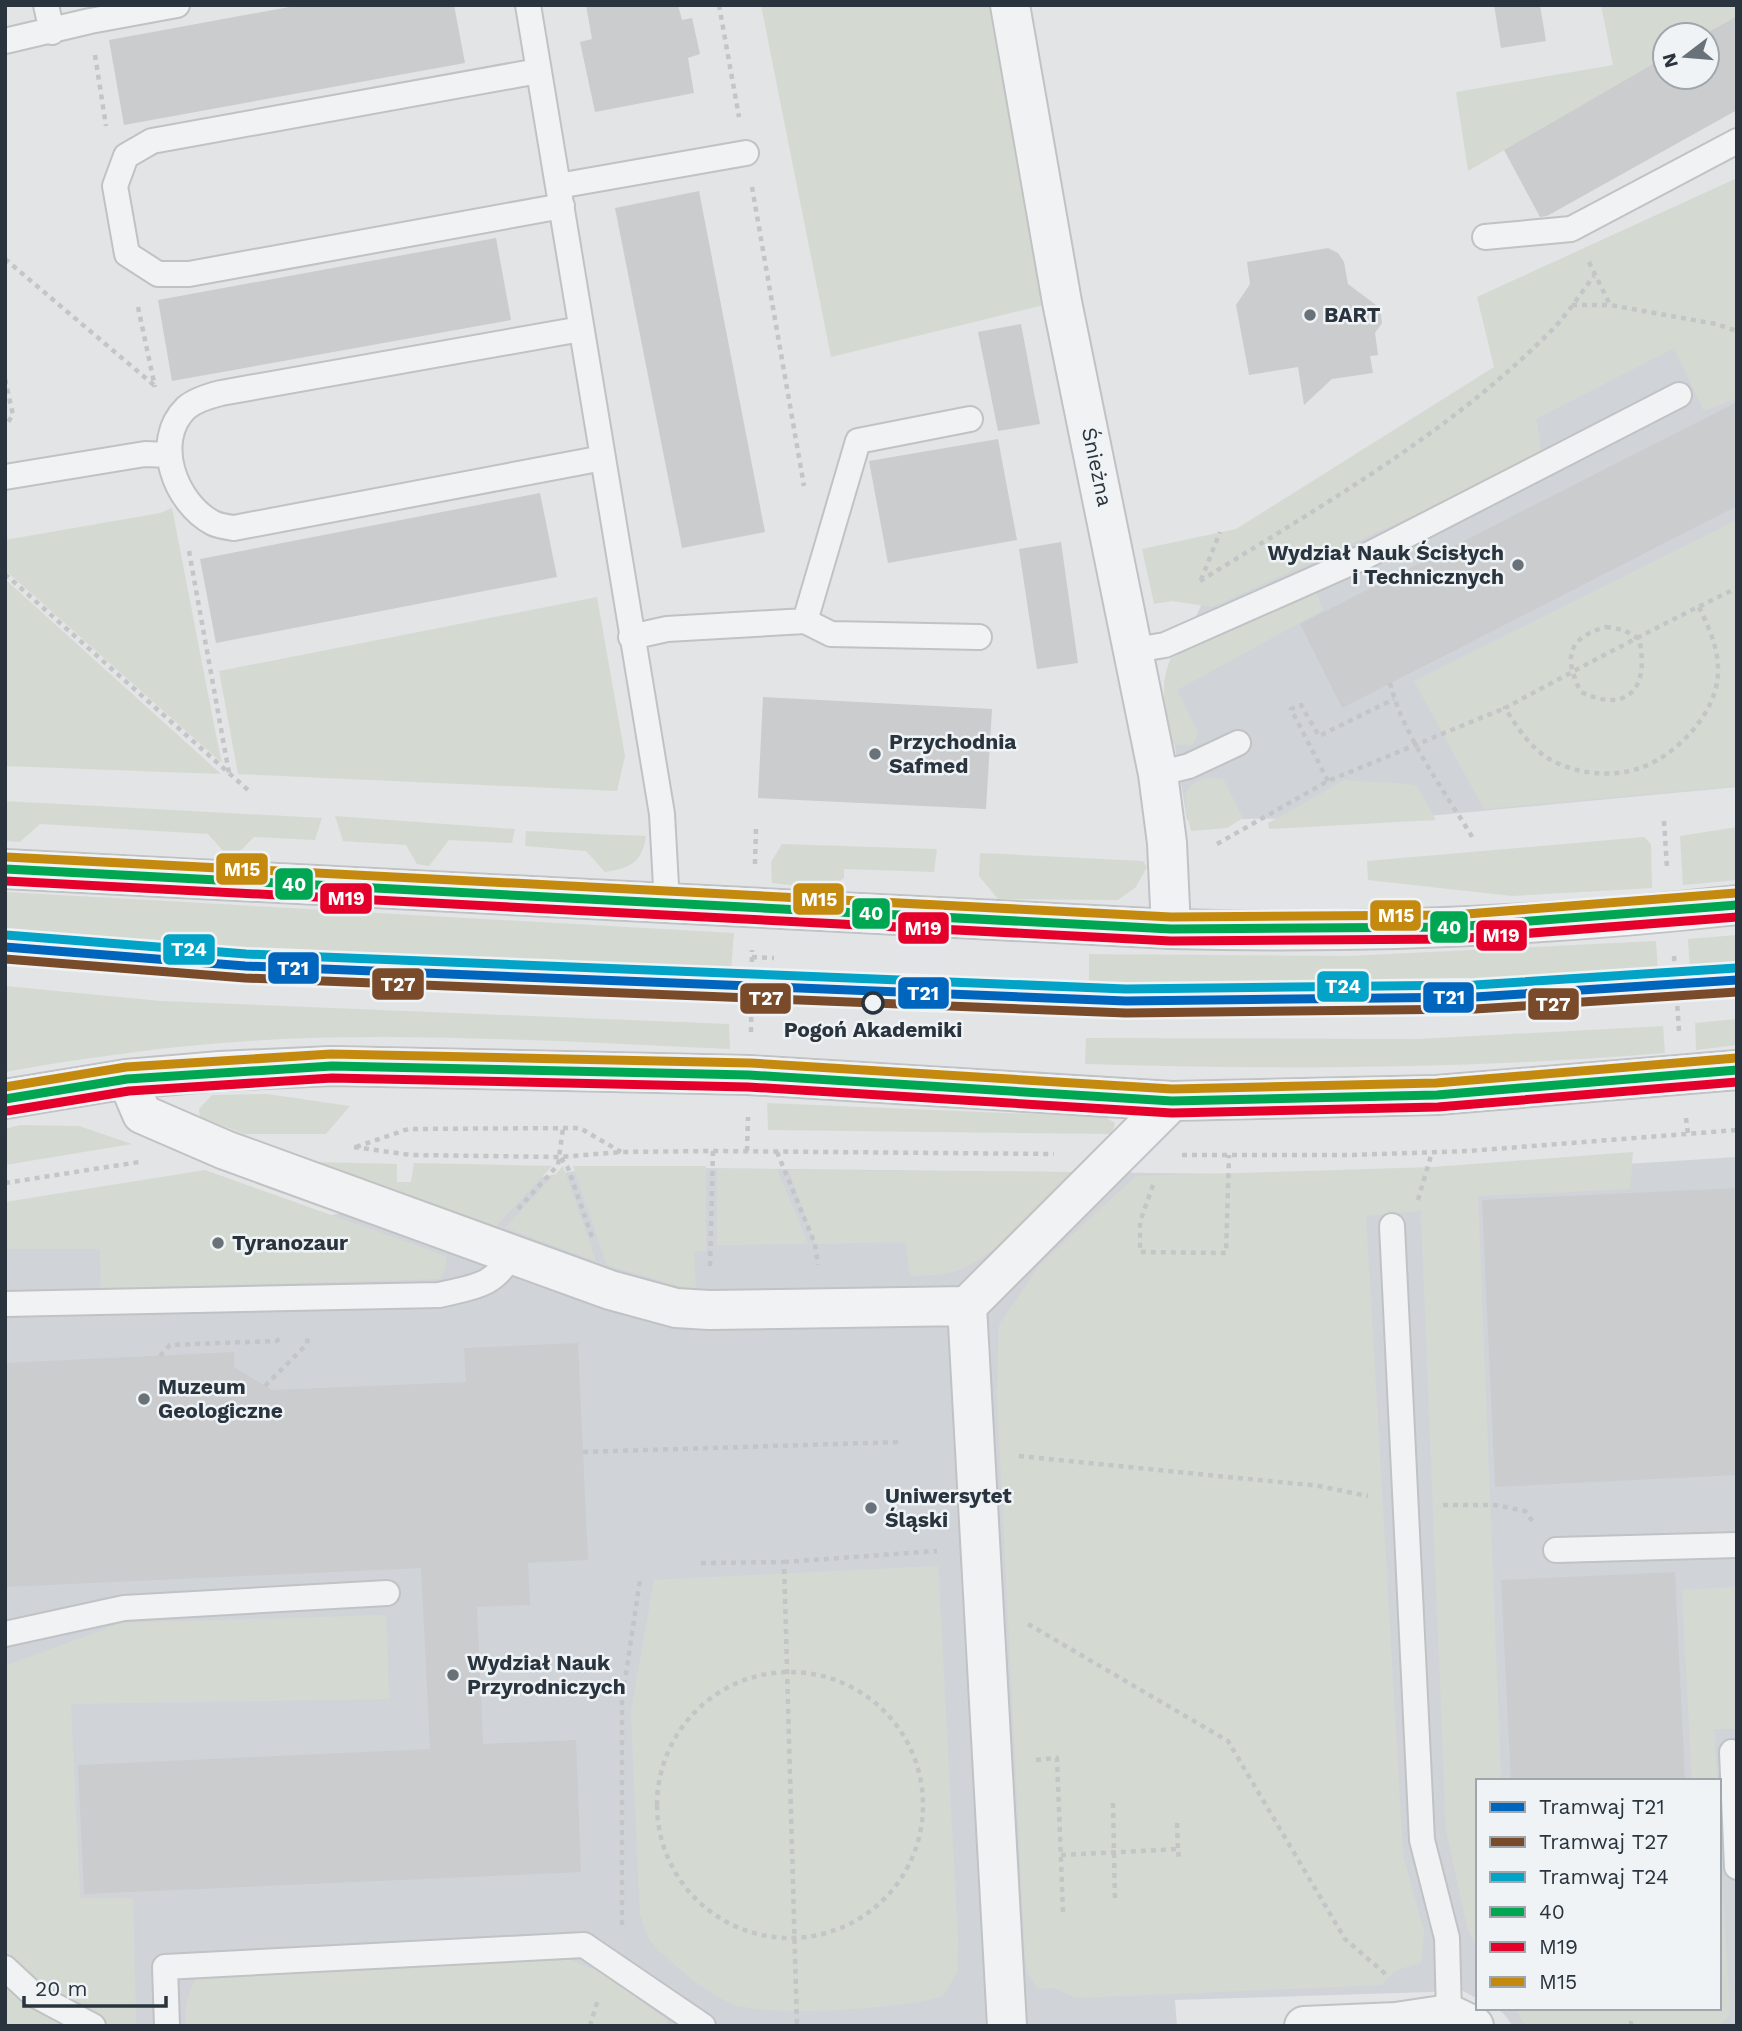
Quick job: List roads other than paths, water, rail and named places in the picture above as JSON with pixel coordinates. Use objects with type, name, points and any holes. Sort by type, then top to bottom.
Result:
[{"type":"street","name":"Śnieżna","points":[[1010,5],[1062,302],[1135,650],[1158,774],[1167,843],[1171,929]]},
{"type":"street","points":[[5,869],[1171,929],[1298,932],[1448,927],[1670,913],[1737,905]]},
{"type":"street","points":[[5,1100],[127,1079],[332,1066],[749,1075],[1172,1101],[1437,1095],[1737,1069]]},
{"type":"street","points":[[127,1079],[142,1115],[225,1150],[610,1290],[676,1308],[709,1310],[967,1306],[1172,1101]]},
{"type":"street","points":[[967,1306],[1007,2026]]},
{"type":"street","points":[[1304,2026],[1461,2020]]},
{"type":"lane","points":[[46,5],[52,32]]},
{"type":"lane","points":[[5,41],[90,21],[177,5]]},
{"type":"lane","points":[[528,5],[662,814],[667,904]]},
{"type":"lane","points":[[538,71],[152,141],[126,156],[115,186],[127,254],[158,274],[189,274],[560,196],[746,153]]},
{"type":"lane","points":[[1485,237],[1571,229],[1737,141]]},
{"type":"lane","points":[[582,329],[220,393],[186,408],[172,429],[168,455],[178,485],[194,508],[214,524],[234,528],[603,458]]},
{"type":"lane","points":[[1135,650],[1177,639],[1364,558],[1679,395]]},
{"type":"lane","points":[[804,621],[858,441],[970,419]]},
{"type":"lane","points":[[5,477],[145,454],[168,455]]},
{"type":"lane","points":[[631,637],[667,629],[804,621],[831,634],[979,637]]},
{"type":"lane","points":[[1158,774],[1189,766],[1238,743]]},
{"type":"lane","points":[[1392,1226],[1422,1840],[1447,1938],[1461,2020]]},
{"type":"lane","points":[[5,1304],[439,1295],[486,1284],[503,1270],[498,1249]]},
{"type":"lane","points":[[1556,1550],[1737,1545]]},
{"type":"lane","points":[[5,1634],[124,1608],[387,1592]]},
{"type":"lane","points":[[1732,1752],[1737,1867]]},
{"type":"lane","points":[[167,2026],[165,1967],[584,1945],[703,2026]]},
{"type":"lane","points":[[5,1968],[33,1994],[93,2026]]},
{"type":"tram line","name":"T24","points":[[6,935],[246,954],[1126,989],[1475,985],[1736,968]]},
{"type":"tram line","name":"T21","points":[[5,947],[245,966],[1126,1001],[1475,997],[1737,980]]},
{"type":"tram line","name":"T27","points":[[5,959],[245,978],[1126,1013],[1475,1009],[1737,992]]},
{"type":"place","name":"BART","points":[[1310,315]]},
{"type":"place","name":"Wydział Nauk Ścisłych i Technicznych","points":[[1518,565]]},
{"type":"place","name":"Przychodnia Safmed","points":[[875,754]]},
{"type":"place","name":"Pogoń Akademiki","points":[[873,1003]]},
{"type":"place","name":"Tyranozaur","points":[[218,1243]]},
{"type":"place","name":"Muzeum Geologiczne","points":[[144,1399]]},
{"type":"place","name":"Uniwersytet Śląski","points":[[871,1508]]},
{"type":"place","name":"Wydział Nauk Przyrodniczych","points":[[453,1675]]}]
